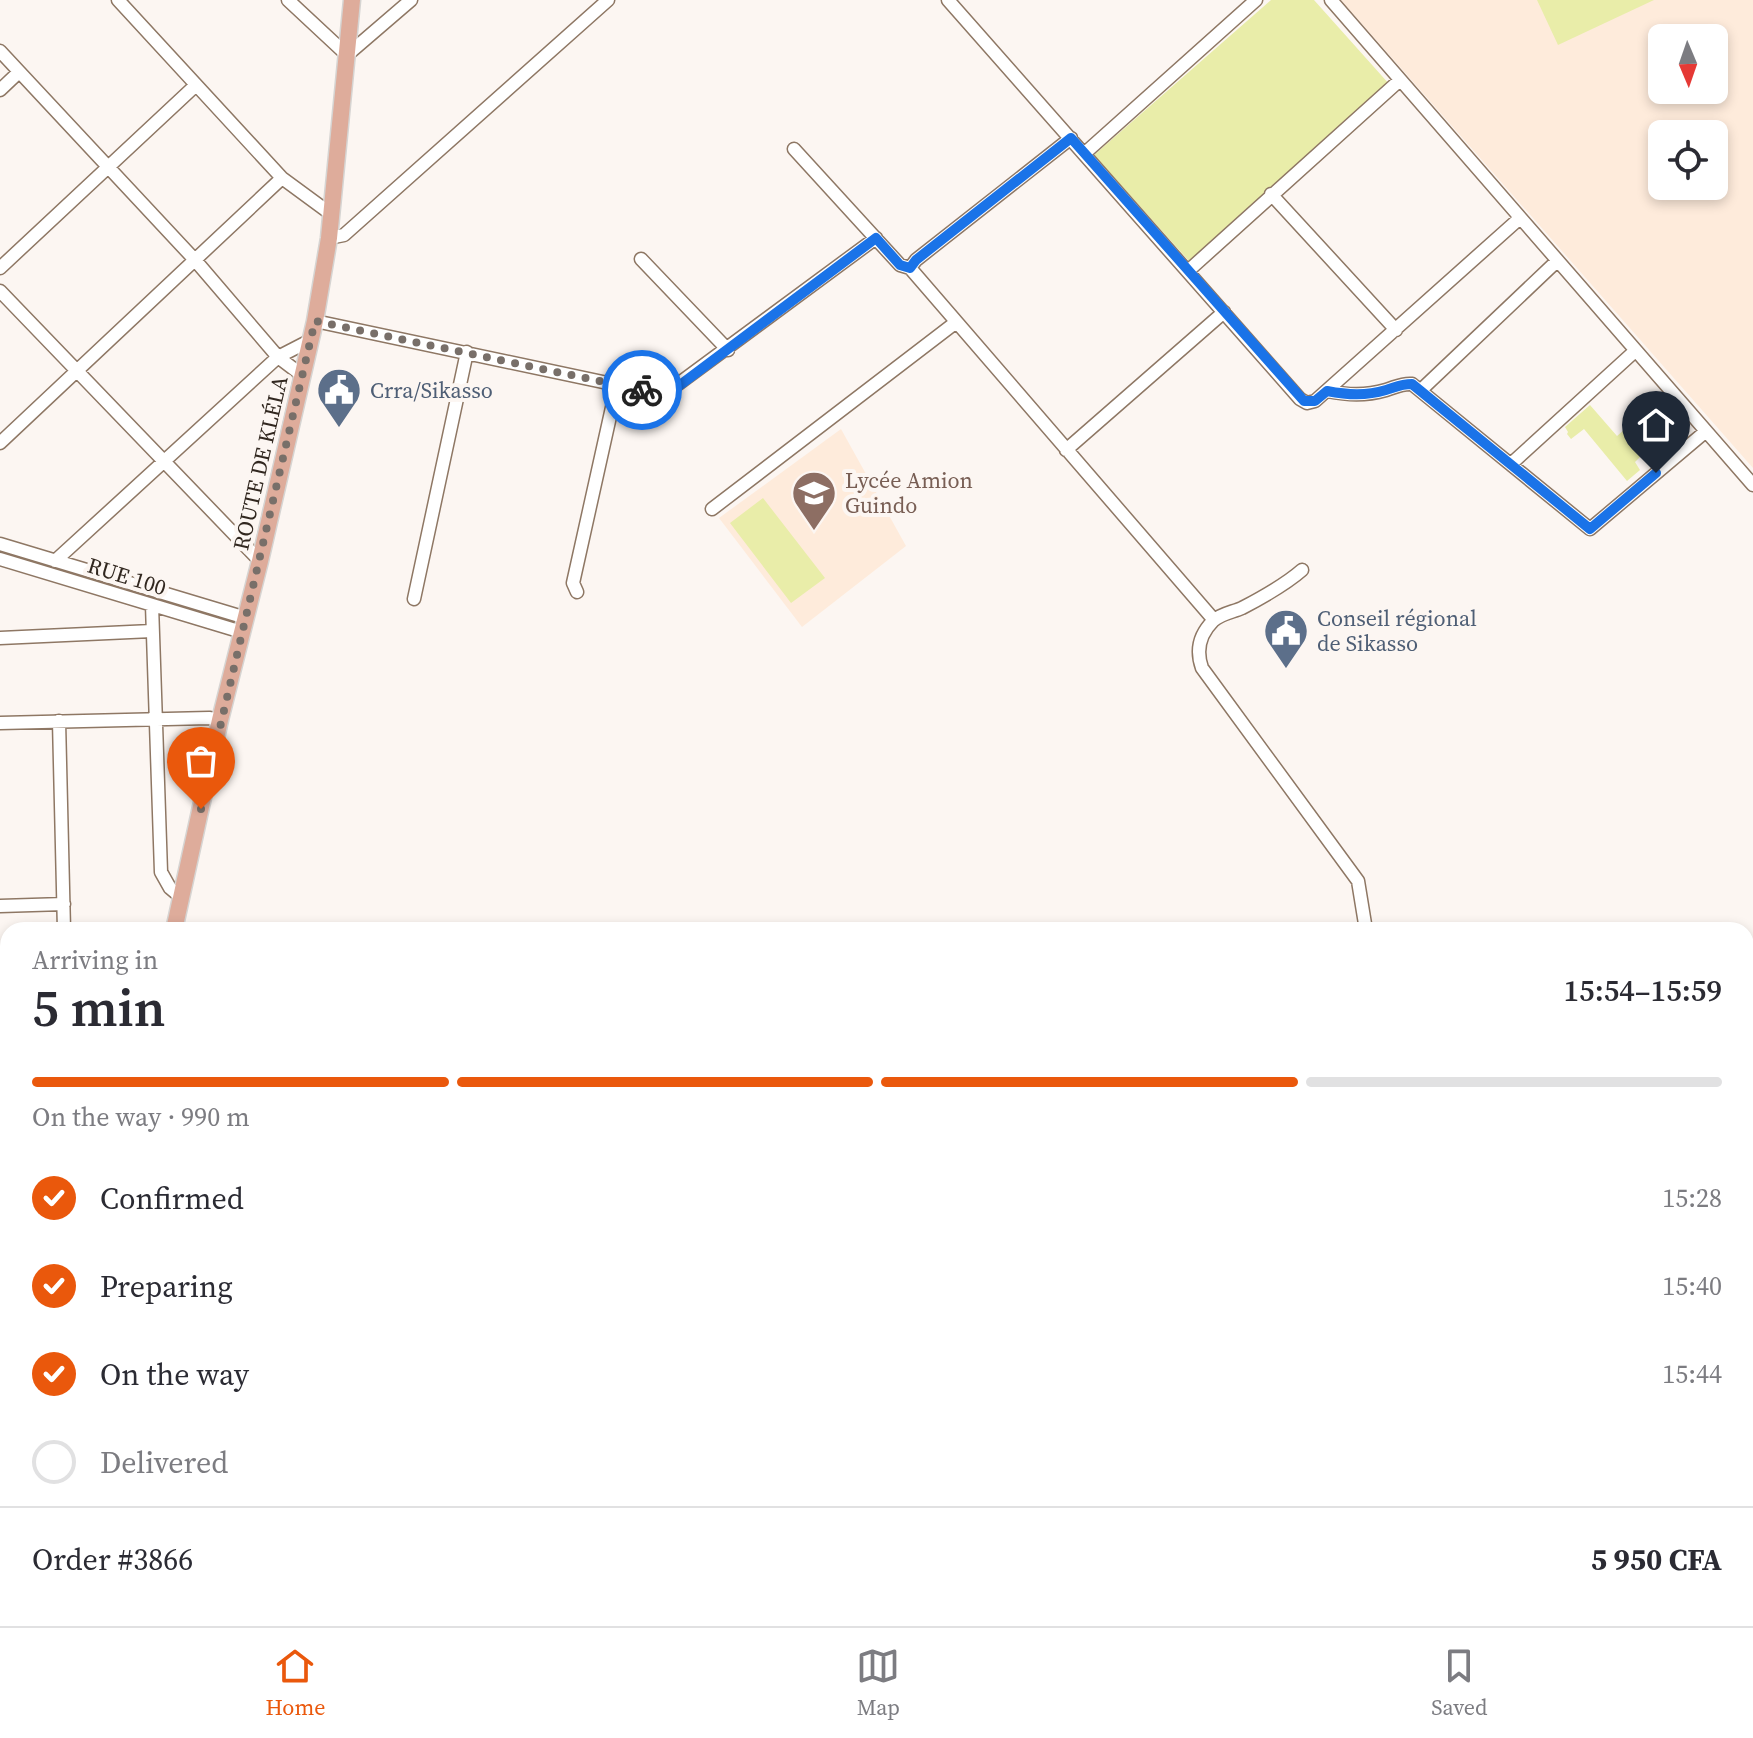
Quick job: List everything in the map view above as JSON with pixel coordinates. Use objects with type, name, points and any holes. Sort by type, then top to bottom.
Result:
[{"type":"main road","name":"ROUTE DE KLÉLA","points":[[176,922],[220,720],[315,321],[329,238],[352,0]]},
{"type":"street","points":[[118,0],[282,178],[331,214]]},
{"type":"street","points":[[288,0],[347,55],[411,0]]},
{"type":"street","points":[[329,238],[344,235],[608,0]]},
{"type":"street","points":[[948,0],[1300,399],[1311,403],[1327,391],[1520,218]]},
{"type":"street","points":[[1085,153],[1256,0]]},
{"type":"street","points":[[1331,0],[1753,485]]},
{"type":"street","points":[[0,51],[110,166],[278,357],[303,376]]},
{"type":"street","points":[[0,90],[19,72]]},
{"type":"street","points":[[1188,271],[1400,80]]},
{"type":"street","points":[[0,268],[196,85]]},
{"type":"street","points":[[910,268],[916,260],[1071,138]]},
{"type":"street","points":[[794,149],[900,265],[910,268],[1214,620]]},
{"type":"street","points":[[0,443],[282,178]]},
{"type":"street","points":[[1271,194],[1396,330]]},
{"type":"street","points":[[315,321],[666,393],[876,238]]},
{"type":"street","points":[[641,259],[728,350]]},
{"type":"street","points":[[1421,390],[1557,261]]},
{"type":"street","points":[[0,291],[260,561]]},
{"type":"street","points":[[1066,450],[1224,312]]},
{"type":"street","points":[[712,509],[955,323]]},
{"type":"street","points":[[55,561],[278,357],[311,340]]},
{"type":"street","points":[[1511,464],[1635,351]]},
{"type":"street","points":[[414,599],[467,352]]},
{"type":"street","points":[[1327,391],[1352,396],[1412,384],[1590,529],[1705,432]]},
{"type":"street","points":[[577,592],[573,583],[617,385]]},
{"type":"street","points":[[0,544],[244,625]]},
{"type":"street","name":"RUE 100","points":[[0,559],[152,605],[244,625]]},
{"type":"street","points":[[1302,570],[1241,608],[1214,620],[1198,649],[1202,668],[1358,881],[1365,922]]},
{"type":"street","points":[[152,605],[161,872],[170,888],[182,898]]},
{"type":"street","points":[[0,638],[152,631]]},
{"type":"street","points":[[0,723],[158,718],[220,720]]},
{"type":"street","points":[[59,721],[64,922]]},
{"type":"street","points":[[0,906],[64,904]]},
{"type":"shaded area","points":[[1341,0],[1753,0],[1753,468]]},
{"type":"shaded area","name":"Lycée Amion Guindo","points":[[841,429],[906,546],[802,627],[719,518]]},
{"type":"green space","points":[[1271,0],[1314,0],[1390,85],[1189,261],[1094,155]]},
{"type":"green space","points":[[1537,0],[1654,0],[1558,45]]},
{"type":"green space","points":[[1590,405],[1617,436],[1625,429],[1645,452],[1635,462],[1640,470],[1627,481],[1584,429],[1571,439],[1567,434],[1565,427]]},
{"type":"green space","points":[[763,498],[825,578],[791,603],[730,523]]},
{"type":"way so far","points":[[201,809],[315,321],[642,390]]},
{"type":"place","name":"Crra/Sikasso","points":[[339,429]]},
{"type":"place","name":"Lycée Amion Guindo","points":[[814,532]]},
{"type":"place","name":"Conseil régional de Sikasso","points":[[1286,670]]},
{"type":"route","points":[[642,390],[658,393],[672,391],[876,238],[900,265],[910,268],[916,260],[1071,138],[1300,399],[1307,403],[1315,401],[1327,391],[1352,396],[1412,384],[1590,529],[1656,473]]}]
